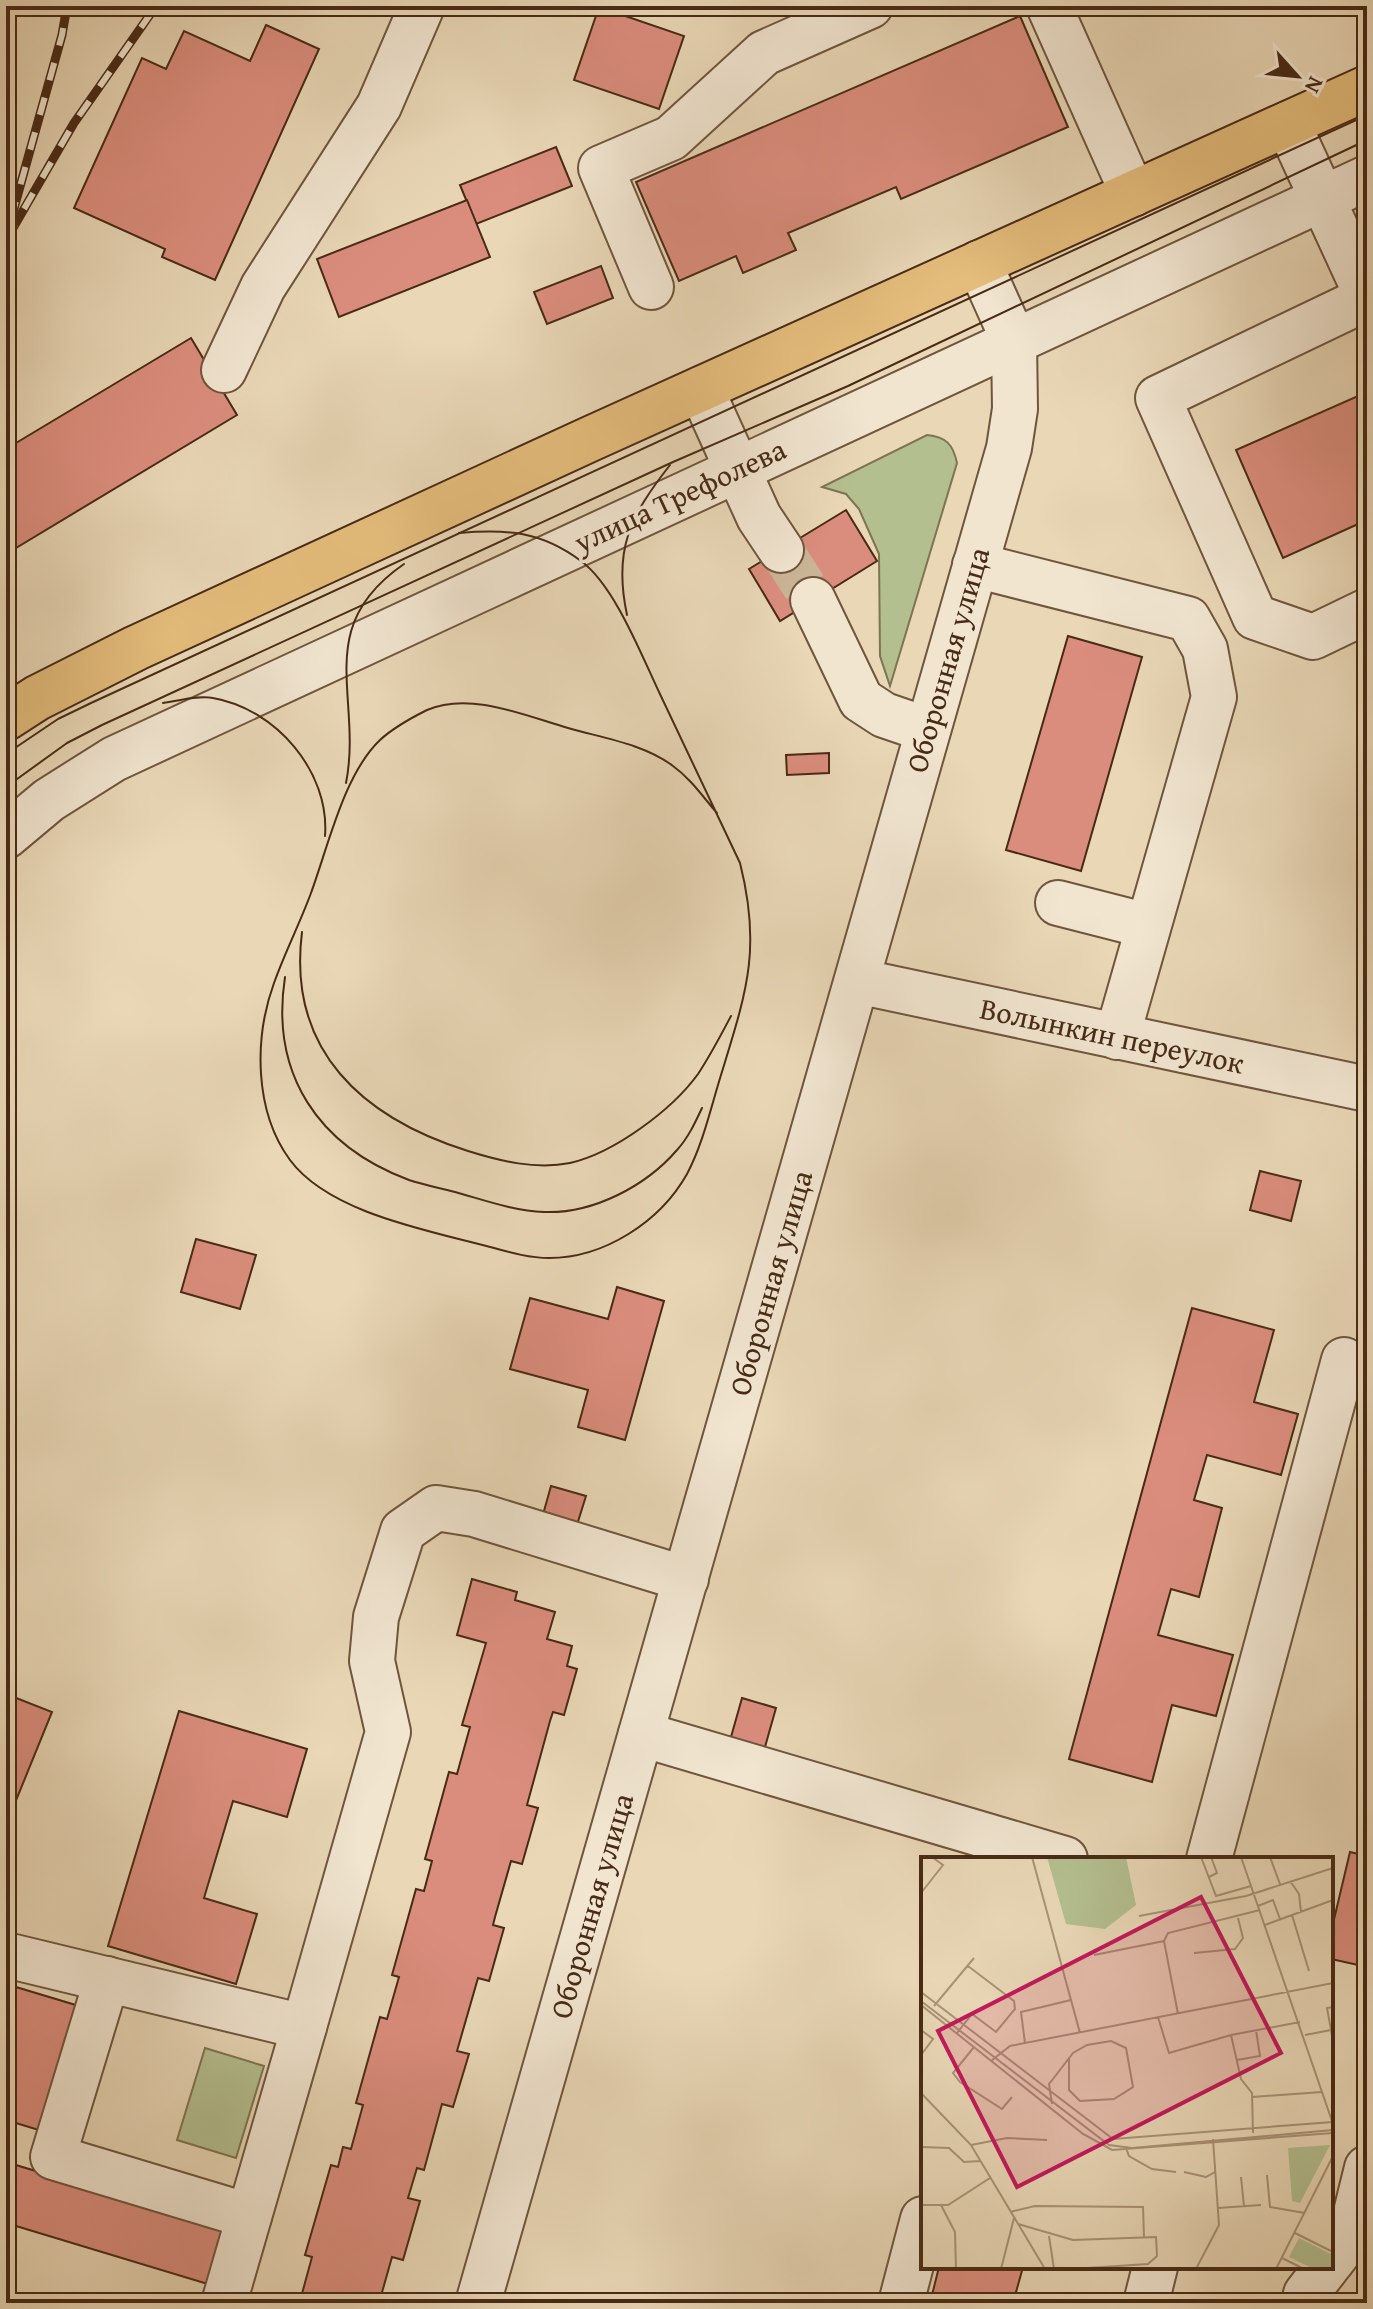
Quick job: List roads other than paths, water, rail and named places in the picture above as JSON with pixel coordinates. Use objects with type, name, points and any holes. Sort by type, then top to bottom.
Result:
[{"type":"main road","points":[[6,718],[37,698],[136,648],[1367,88]]},
{"type":"street","points":[[224,370],[263,287],[379,106],[422,6]]},
{"type":"street","points":[[651,287],[601,168],[671,138],[764,53],[870,6]]},
{"type":"street","points":[[1049,6],[1133,194]]},
{"type":"street","points":[[1288,124],[1367,297],[1158,398],[1255,617],[1313,637],[1367,611]]},
{"type":"street","name":"улица Трефолева","points":[[6,836],[49,800],[114,759],[1367,178]]},
{"type":"street","name":"Оборонная улица","points":[[478,2303],[1009,448],[1015,409],[1014,341],[979,263]]},
{"type":"street","points":[[701,389],[759,517],[781,550]]},
{"type":"street","points":[[975,565],[1188,619],[1205,649],[1214,697],[1117,1037]]},
{"type":"street","points":[[813,600],[861,700],[884,715],[928,730]]},
{"type":"street","points":[[1058,903],[1148,926]]},
{"type":"street","name":"Волынкин переулок","points":[[857,981],[1367,1089]]},
{"type":"street","points":[[1210,1857],[1344,1360]]},
{"type":"street","points":[[224,2303],[388,1732],[372,1661],[376,1617],[403,1531],[436,1508],[474,1514],[686,1579]]},
{"type":"street","points":[[641,1734],[1058,1857]]},
{"type":"street","points":[[6,1955],[304,2027]]},
{"type":"street","points":[[107,1979],[53,2157],[249,2216]]},
{"type":"street","points":[[1333,2259],[1350,2237],[1367,2168]]},
{"type":"street","points":[[901,2303],[921,2227]]},
{"type":"street","points":[[1146,2303],[1154,2269]]},
{"type":"street","points":[[1304,2303],[1306,2294],[1325,2269]]},
{"type":"tunnel","points":[[781,550],[813,600]]},
{"type":"tram line","points":[[6,754],[58,719],[91,703],[1367,115]]},
{"type":"tram line","points":[[6,787],[67,743],[102,725],[673,462],[848,386],[1367,140]]},
{"type":"tram line","points":[[627,615],[622,571],[628,535],[644,501],[670,465]]},
{"type":"tram line","points":[[459,533],[508,532],[552,543],[593,572],[615,603],[635,640],[679,735],[700,778],[710,799],[720,820],[740,863],[747,894],[750,947],[738,1020],[702,1138],[687,1174],[676,1191],[646,1222],[590,1252],[535,1257],[413,1227],[356,1207],[330,1194],[308,1179],[290,1160],[278,1141],[264,1097],[261,1050],[267,1004],[347,791],[367,754],[380,740],[421,713],[444,705],[461,703],[498,707],[623,742],[662,758],[691,782],[696,788],[712,807],[717,813]]},
{"type":"tram line","points":[[346,783],[350,752],[346,665],[349,639],[358,613],[376,588],[404,564]]},
{"type":"tram line","points":[[163,703],[213,698],[236,704],[258,715],[277,730],[308,767],[318,789],[324,812],[325,836]]},
{"type":"tram line","points":[[302,932],[301,974],[307,1012],[320,1045],[340,1074],[365,1099],[396,1120],[430,1137],[505,1161],[531,1165],[570,1163],[623,1140],[658,1115],[687,1088],[731,1016]]},
{"type":"tram line","points":[[285,977],[282,1012],[285,1045],[294,1075],[307,1102],[349,1148],[415,1182],[522,1210],[544,1212],[581,1208],[617,1195],[650,1175],[681,1145],[702,1108]]},
{"type":"railway","points":[[11,219],[62,35],[67,6]]},
{"type":"railway","points":[[6,240],[74,123],[156,6]]}]
